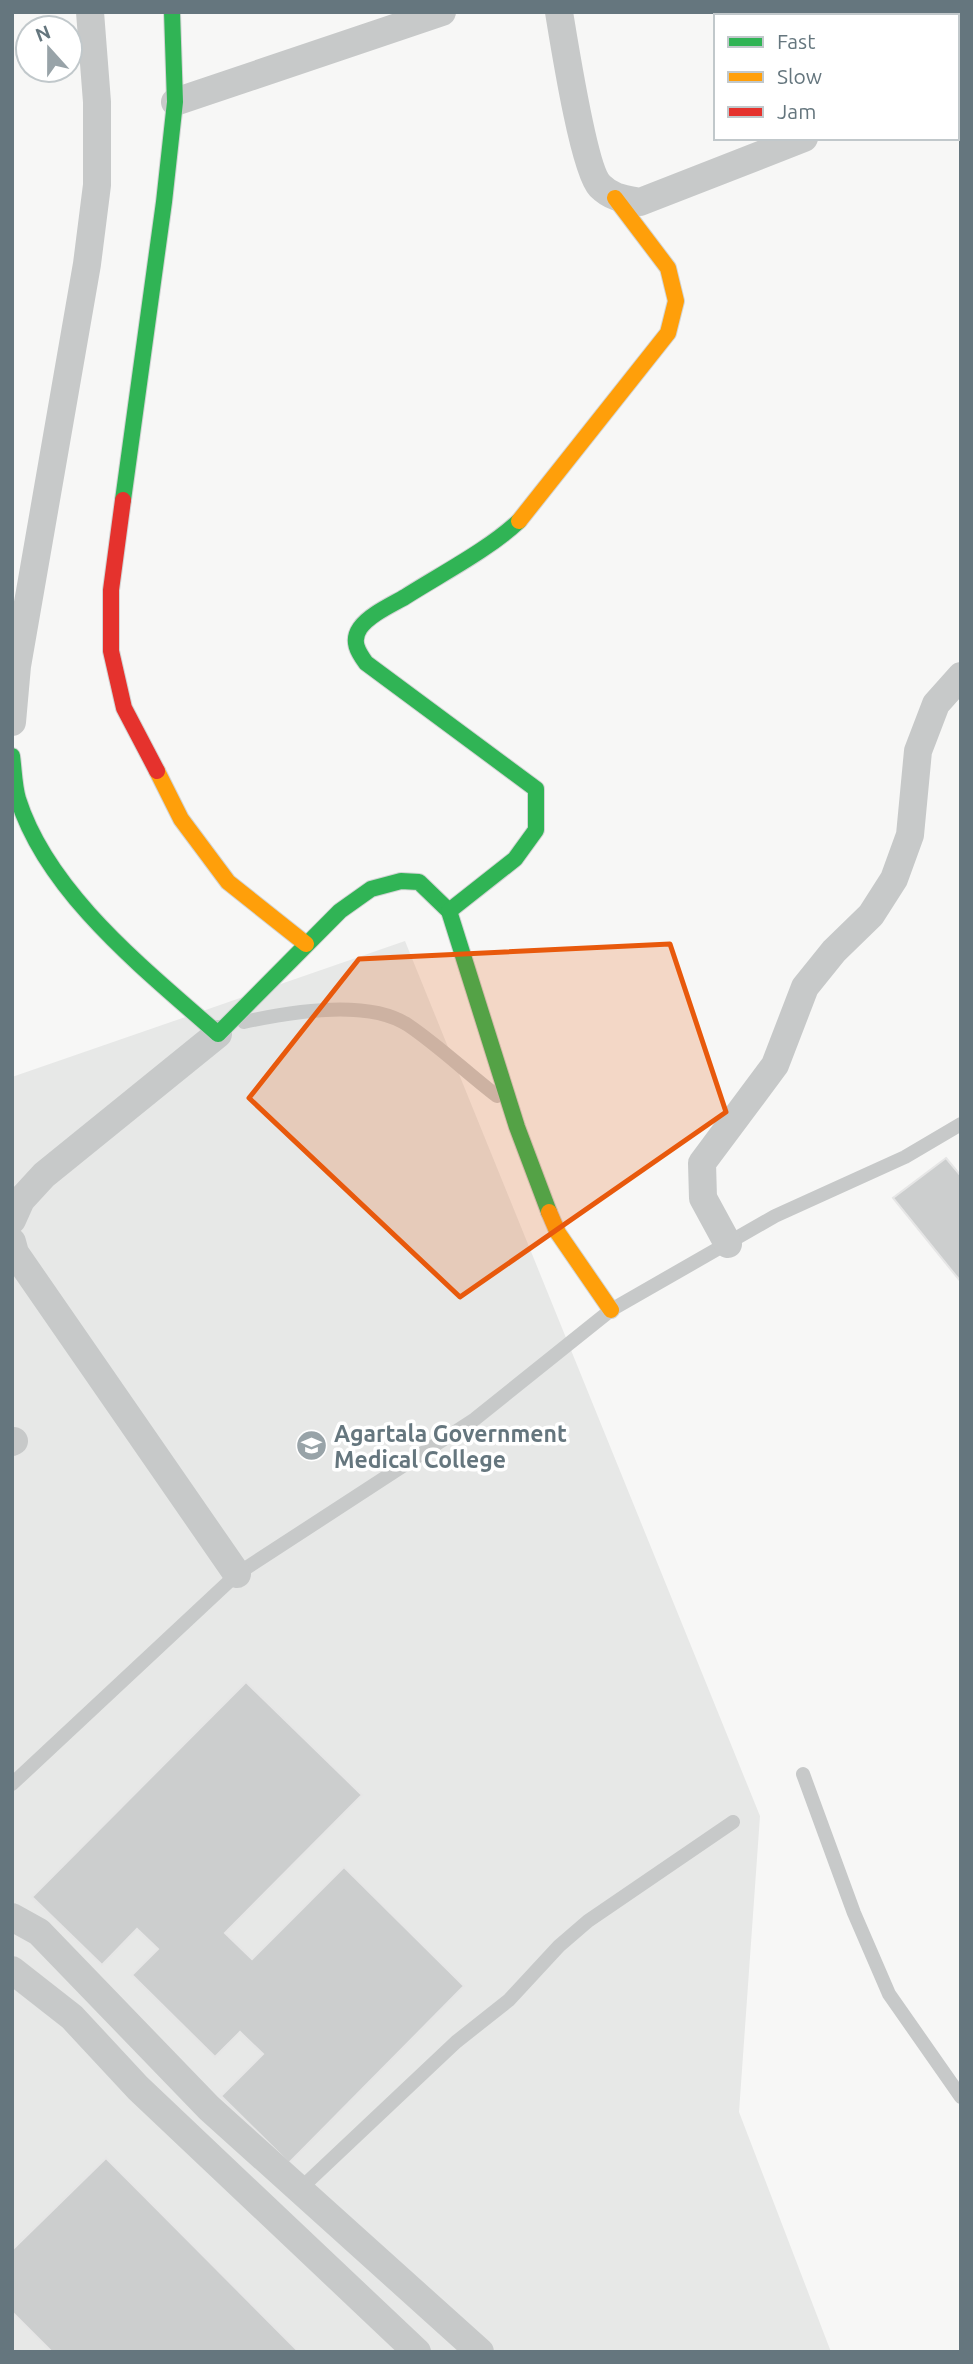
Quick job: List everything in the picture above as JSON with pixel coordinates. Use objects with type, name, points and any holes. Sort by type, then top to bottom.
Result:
[{"type":"street","points":[[12,722],[17,666],[87,264],[97,185],[97,102],[90,12]]},
{"type":"street","points":[[172,12],[175,102],[111,590],[111,651],[124,708],[181,819],[228,882],[306,944]]},
{"type":"street","points":[[175,102],[442,12]]},
{"type":"street","points":[[449,911],[515,859],[536,830],[536,789],[366,663],[357,650],[355,640],[360,628],[380,612],[469,557],[517,523],[668,333],[676,301],[668,268],[615,198],[598,184],[590,162],[559,12]]},
{"type":"street","points":[[615,198],[640,202],[799,140]]},
{"type":"street","points":[[728,1244],[703,1198],[702,1163],[775,1065],[806,987],[834,951],[871,915],[894,879],[910,835],[918,751],[936,704],[961,676]]},
{"type":"street","points":[[12,756],[18,799],[39,847],[78,899],[124,949],[222,1030]]},
{"type":"street","points":[[12,1220],[21,1200],[44,1175],[222,1030],[340,911],[371,889],[401,881],[419,881],[449,911],[510,1106],[539,1189],[558,1233],[611,1310]]},
{"type":"street","points":[[12,1242],[15,1253],[237,1574]]},
{"type":"street","points":[[12,1917],[39,1931],[209,2108],[480,2352]]},
{"type":"street","points":[[12,1970],[72,2017],[138,2088],[417,2352]]},
{"type":"lane","points":[[222,1030],[286,1012],[329,1009],[376,1013],[406,1024],[510,1106]]},
{"type":"lane","points":[[12,1784],[237,1574],[475,1419],[611,1310],[775,1216],[905,1157],[961,1124]]},
{"type":"lane","points":[[803,1774],[854,1913],[889,1994],[961,2097]]},
{"type":"lane","points":[[299,2190],[456,2042],[509,2000],[559,1946],[588,1921],[733,1822]]},
{"type":"highlighted area","points":[[670,944],[726,1112],[460,1297],[249,1098],[359,959]]},
{"type":"shaded area","name":"Agartala Government Medical College","points":[[405,941],[760,1816],[739,2112],[831,2352],[12,2352],[12,1077]]},
{"type":"building","points":[[946,1158],[961,1176],[961,1282],[893,1198]]},
{"type":"building","points":[[246,1682],[362,1795],[225,1933],[252,1959],[344,1867],[464,1986],[289,2163],[221,2096],[263,2054],[240,2032],[215,2057],[132,1975],[158,1949],[137,1929],[102,1965],[32,1897]]},
{"type":"building","points":[[106,2158],[299,2352],[52,2352],[12,2312],[12,2250]]},
{"type":"traffic: fast","points":[[123,500],[175,102],[172,12]]},
{"type":"traffic: fast","points":[[449,911],[515,859],[536,830],[536,789],[366,663],[358,651],[356,637],[364,623],[375,615],[479,552],[519,521]]},
{"type":"traffic: fast","points":[[12,756],[18,799],[32,834],[52,867],[102,928],[218,1034],[340,911],[371,889],[401,881],[419,882],[449,911],[517,1127],[549,1212]]},
{"type":"traffic: slow","points":[[519,521],[668,333],[676,301],[668,268],[615,198]]},
{"type":"traffic: slow","points":[[157,771],[181,819],[228,882],[306,944]]},
{"type":"traffic: slow","points":[[549,1212],[558,1233],[611,1310]]},
{"type":"traffic: jam","points":[[123,500],[111,590],[111,651],[124,708],[157,771]]},
{"type":"place","name":"Agartala Government Medical College","points":[[311,1446]]}]
